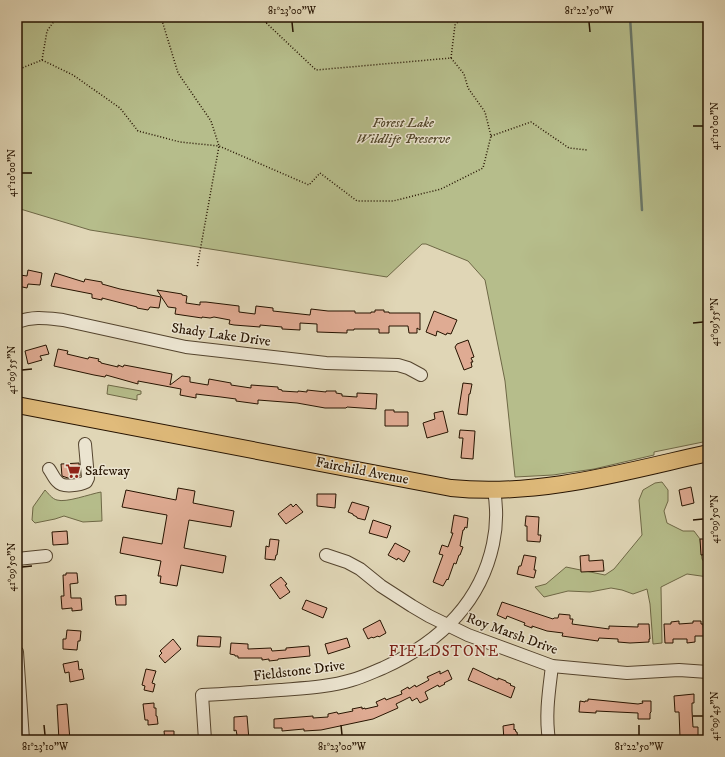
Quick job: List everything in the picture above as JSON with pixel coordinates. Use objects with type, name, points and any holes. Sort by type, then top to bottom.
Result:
[{"type":"main road","name":"Fairchild Avenue","points":[[17,405],[451,488],[494,490],[547,486],[595,478],[708,453]]},
{"type":"street","name":"Shady Lake Drive","points":[[17,322],[43,317],[63,320],[186,348],[326,363],[398,365],[408,368],[421,376]]},
{"type":"street","points":[[49,468],[58,482],[62,485],[82,484],[86,482],[88,478],[85,444]]},
{"type":"street","name":"Fieldstone Drive","points":[[205,740],[202,695],[296,689],[330,685],[353,680],[390,664],[436,637],[460,614],[474,595],[486,570],[491,555],[496,523],[494,490]]},
{"type":"street","name":"Roy Marsh Drive","points":[[326,555],[360,569],[381,586],[412,606],[448,625],[491,645],[552,666],[627,673],[679,670],[708,672]]},
{"type":"street","points":[[17,559],[46,556]]},
{"type":"street","points":[[17,652],[22,740]]},
{"type":"street","points":[[549,740],[547,709],[552,666]]},
{"type":"path","points":[[42,60],[47,30],[57,17]]},
{"type":"path","points":[[161,17],[178,73],[210,121],[219,146],[197,268]]},
{"type":"path","points":[[260,17],[316,70],[452,58]]},
{"type":"path","points":[[266,23],[271,17]]},
{"type":"path","points":[[17,70],[42,60],[73,75],[120,108],[138,131],[180,142],[219,146],[308,185],[320,173],[357,201],[393,201],[441,189],[483,168],[491,136],[485,112],[468,88],[464,74],[452,58],[455,24],[463,17]]},
{"type":"path","points":[[491,136],[531,122],[569,148],[587,150]]},
{"type":"green space","name":"Forest Lake Wildlife Preserve","points":[[17,17],[708,17],[708,441],[654,452],[654,455],[594,469],[553,475],[515,477],[505,381],[485,280],[468,261],[426,244],[422,244],[387,277],[90,230],[17,208]]},
{"type":"green space","points":[[108,385],[141,391],[141,394],[137,395],[137,400],[107,394]]},
{"type":"green space","points":[[662,482],[668,490],[668,501],[664,511],[667,523],[683,531],[694,531],[700,539],[702,559],[706,565],[708,577],[687,574],[661,587],[662,643],[653,644],[650,604],[647,589],[633,594],[611,588],[590,592],[568,591],[544,597],[535,587],[546,584],[566,567],[605,575],[614,569],[642,535],[639,500],[643,490],[655,483]]},
{"type":"green space","points":[[45,490],[50,496],[61,501],[101,492],[102,521],[83,522],[64,516],[35,523],[32,520],[33,507]]},
{"type":"building","points":[[28,270],[42,273],[40,285],[28,284],[27,288],[18,286],[20,275],[27,276]]},
{"type":"building","points":[[55,273],[84,282],[85,279],[102,282],[102,284],[120,289],[161,297],[159,308],[150,307],[148,310],[137,308],[102,298],[102,300],[92,298],[92,294],[51,286]]},
{"type":"building","points":[[157,290],[187,296],[186,303],[200,305],[200,302],[206,302],[239,306],[239,312],[255,314],[256,306],[273,308],[273,311],[310,315],[311,309],[328,311],[355,311],[355,313],[371,313],[375,312],[375,310],[384,310],[384,312],[389,313],[420,313],[420,330],[417,328],[417,333],[409,333],[408,326],[389,326],[389,333],[379,333],[379,329],[354,329],[347,330],[347,333],[317,332],[317,324],[300,323],[300,330],[282,329],[282,327],[260,325],[260,327],[234,325],[229,324],[230,320],[214,317],[202,318],[175,314],[176,308],[168,307]]},
{"type":"building","points":[[434,311],[457,320],[451,334],[447,333],[446,335],[437,331],[436,336],[426,332]]},
{"type":"building","points":[[468,340],[474,357],[471,358],[473,362],[471,362],[472,367],[464,370],[455,347],[457,344]]},
{"type":"building","points":[[46,345],[49,354],[40,356],[42,360],[28,364],[25,351]]},
{"type":"building","points":[[58,349],[68,351],[67,354],[88,359],[89,357],[99,359],[98,361],[101,363],[118,367],[118,365],[123,367],[124,365],[172,374],[170,385],[182,376],[190,377],[190,382],[208,385],[209,379],[231,383],[231,385],[251,388],[251,385],[278,387],[278,389],[282,391],[336,391],[336,393],[342,394],[342,396],[357,397],[357,393],[377,394],[376,409],[347,407],[325,408],[297,403],[258,400],[258,404],[236,401],[236,399],[196,394],[196,398],[180,395],[181,389],[138,381],[138,384],[106,375],[105,377],[54,366]]},
{"type":"building","points":[[463,383],[472,384],[469,394],[467,415],[458,414]]},
{"type":"building","points":[[385,410],[394,410],[394,412],[408,412],[408,426],[385,426]]},
{"type":"building","points":[[443,411],[448,432],[427,438],[423,423],[435,419],[434,413]]},
{"type":"building","points":[[460,430],[475,431],[473,459],[461,458],[463,438],[459,438]]},
{"type":"building","name":"Safeway","points":[[79,463],[80,476],[68,478],[62,476],[61,464]]},
{"type":"building","points":[[691,487],[694,503],[682,506],[679,490]]},
{"type":"building","points":[[178,488],[195,491],[193,503],[234,511],[231,527],[189,520],[184,548],[226,556],[223,573],[181,565],[177,586],[160,583],[161,576],[158,576],[161,561],[120,553],[123,537],[162,544],[167,515],[122,507],[126,490],[176,500]]},
{"type":"building","points":[[317,494],[336,494],[335,508],[317,506]]},
{"type":"building","points":[[352,502],[369,507],[365,520],[357,518],[348,512]]},
{"type":"building","points":[[291,504],[293,507],[296,504],[303,512],[286,524],[278,514]]},
{"type":"building","points":[[454,515],[468,518],[467,528],[465,527],[463,530],[460,546],[463,547],[460,555],[456,564],[454,563],[448,580],[447,579],[443,586],[433,582],[443,555],[439,554],[442,545],[448,547],[453,533],[451,533]]},
{"type":"building","points":[[526,516],[539,517],[538,535],[541,535],[540,542],[527,541],[527,526],[525,526]]},
{"type":"building","points":[[373,520],[391,526],[387,538],[369,533]]},
{"type":"building","points":[[67,531],[68,544],[53,545],[52,532]]},
{"type":"building","points":[[270,539],[279,540],[275,560],[265,559],[266,546],[269,547]]},
{"type":"building","points":[[700,539],[708,539],[708,554],[701,555]]},
{"type":"building","points":[[395,543],[410,551],[404,562],[398,558],[397,560],[388,555]]},
{"type":"building","points":[[524,555],[536,557],[534,570],[536,570],[534,578],[517,574]]},
{"type":"building","points":[[589,555],[589,561],[603,560],[604,571],[581,572],[580,556]]},
{"type":"building","points":[[66,573],[77,573],[78,583],[70,584],[71,598],[81,598],[82,610],[72,611],[72,608],[62,609],[61,596],[64,596],[63,575],[66,575]]},
{"type":"building","points":[[281,577],[287,584],[285,585],[290,592],[280,599],[270,585]]},
{"type":"building","points":[[126,595],[126,605],[116,605],[115,596]]},
{"type":"building","points":[[306,600],[327,608],[323,618],[302,609]]},
{"type":"building","points":[[502,602],[553,619],[558,618],[559,614],[570,615],[570,619],[573,619],[572,624],[609,629],[609,626],[638,627],[638,624],[649,624],[650,639],[649,642],[630,643],[618,642],[618,639],[599,638],[598,641],[562,636],[563,633],[547,631],[532,626],[532,628],[524,625],[525,623],[507,616],[506,619],[497,615]]},
{"type":"building","points":[[380,620],[386,633],[379,637],[372,637],[368,639],[363,629]]},
{"type":"building","points":[[679,621],[679,624],[701,621],[701,624],[703,624],[704,636],[695,636],[695,642],[687,643],[687,639],[673,639],[673,643],[665,643],[664,624],[671,624],[671,622]]},
{"type":"building","points":[[67,630],[81,631],[77,650],[63,649],[63,639],[66,639]]},
{"type":"building","points":[[198,636],[221,637],[220,647],[197,646]]},
{"type":"building","points":[[347,638],[350,647],[328,654],[325,644]]},
{"type":"building","points":[[173,639],[181,649],[165,663],[159,656],[162,653],[160,651]]},
{"type":"building","points":[[231,643],[248,644],[248,649],[271,648],[272,651],[309,646],[310,656],[269,661],[269,659],[262,660],[262,658],[238,658],[238,656],[230,654]]},
{"type":"building","points":[[78,661],[79,670],[82,669],[84,679],[70,682],[69,672],[65,673],[63,664]]},
{"type":"building","points":[[473,668],[498,680],[498,678],[506,681],[515,687],[511,698],[468,680]]},
{"type":"building","points":[[146,669],[156,671],[152,683],[155,684],[153,692],[144,690],[145,686],[142,685]]},
{"type":"building","points":[[448,670],[452,679],[439,687],[438,685],[425,692],[428,699],[420,703],[417,698],[412,701],[410,697],[396,704],[398,708],[373,719],[321,730],[304,731],[304,729],[282,731],[282,728],[274,728],[274,719],[313,716],[313,718],[328,717],[328,714],[337,712],[338,714],[353,711],[352,709],[362,707],[362,709],[365,709],[378,706],[376,702],[402,694],[401,691],[408,687],[409,689],[415,685],[416,687],[429,680],[427,677],[440,671],[440,674]]},
{"type":"building","points":[[694,694],[694,703],[692,703],[693,727],[698,727],[698,736],[680,737],[679,712],[675,712],[674,696]]},
{"type":"building","points":[[588,699],[638,704],[643,703],[642,701],[651,701],[650,719],[638,719],[638,713],[596,711],[596,713],[579,712],[580,701],[585,702],[588,701]]},
{"type":"building","points":[[154,703],[158,724],[148,725],[148,720],[145,720],[143,704]]},
{"type":"building","points":[[67,704],[70,740],[59,740],[57,705]]},
{"type":"building","points":[[247,716],[249,740],[238,740],[236,730],[234,731],[234,717]]},
{"type":"building","points":[[514,724],[514,730],[515,729],[517,732],[518,740],[504,740],[503,726]]},
{"type":"building","points":[[164,731],[174,731],[174,739],[165,740]]},
{"type":"waterway","points":[[630,17],[642,210]]},
{"type":"place","name":"Safeway","points":[[73,471]]},
{"type":"district","name":"FIELDSTONE","points":[[444,651]]}]
